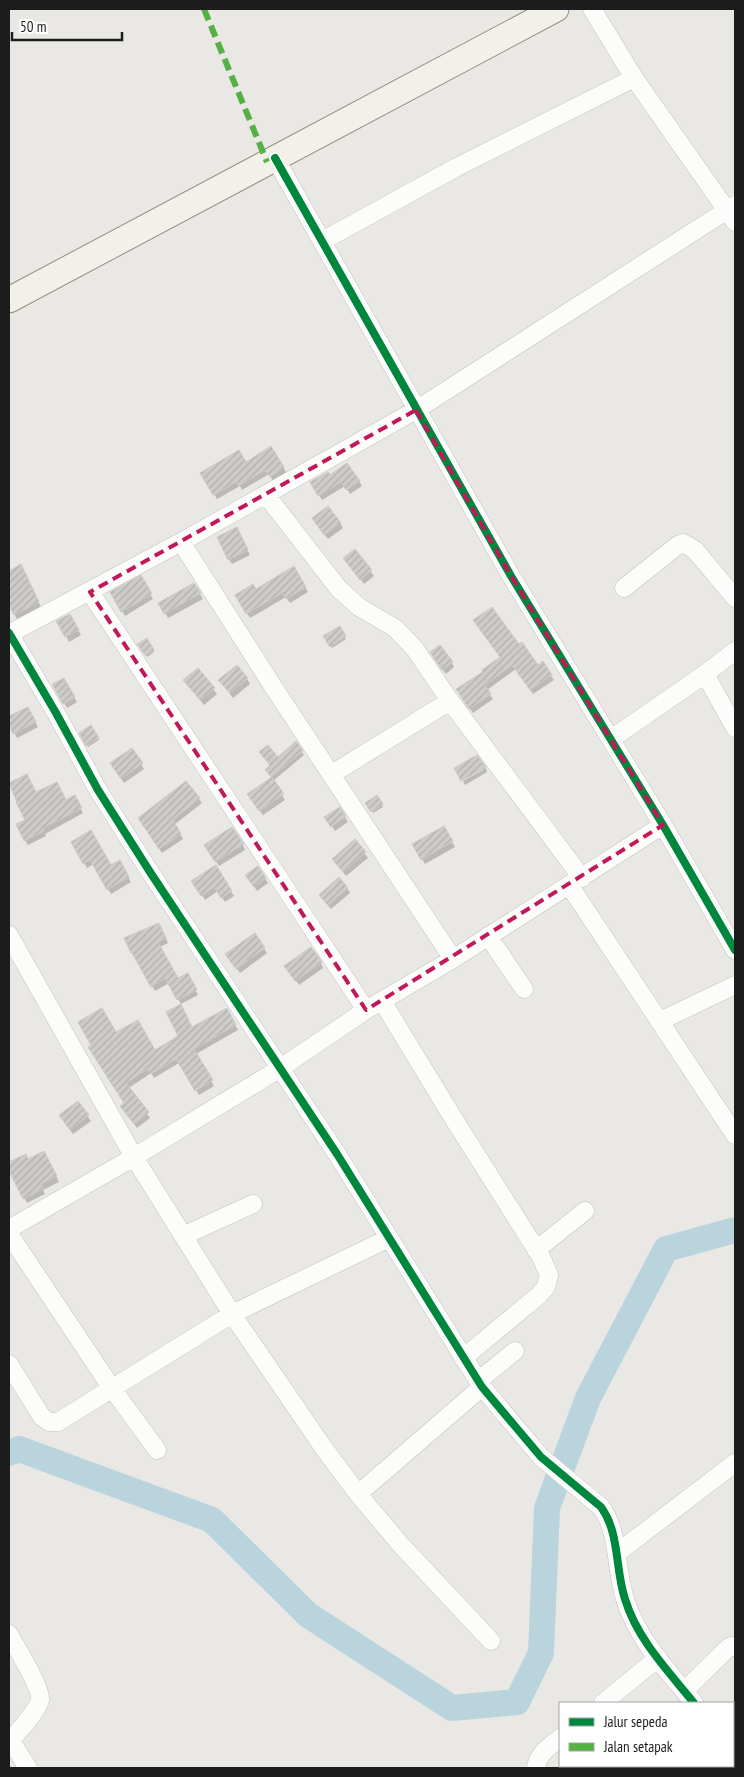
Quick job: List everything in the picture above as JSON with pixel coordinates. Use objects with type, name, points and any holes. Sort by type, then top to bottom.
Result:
[{"type":"main road","points":[[9,300],[556,9]]},
{"type":"street","points":[[592,9],[634,78],[732,212],[416,410],[181,542],[9,634],[56,713],[98,790],[279,1069],[337,1154],[480,1384],[541,1457],[601,1507],[608,1518],[613,1533],[624,1597],[630,1614],[646,1642],[689,1697],[728,1648],[735,1647]]},
{"type":"street","points":[[322,241],[457,167],[634,78]]},
{"type":"street","points":[[274,158],[511,576],[663,825],[735,950]]},
{"type":"street","points":[[266,495],[339,589],[359,607],[385,621],[402,634],[415,649],[575,882],[660,1021],[735,1135]]},
{"type":"street","points":[[181,542],[274,688],[453,959]]},
{"type":"street","points":[[624,588],[678,544],[683,543],[695,550],[735,598]]},
{"type":"street","points":[[90,592],[366,1010]]},
{"type":"street","points":[[611,739],[735,651]]},
{"type":"street","points":[[705,674],[735,728]]},
{"type":"street","points":[[332,774],[450,701]]},
{"type":"street","points":[[9,1229],[134,1157],[279,1069],[366,1010],[453,959],[663,825]]},
{"type":"street","points":[[9,935],[134,1157],[232,1314],[323,1447],[358,1494],[401,1545],[492,1641]]},
{"type":"street","points":[[488,936],[524,989]]},
{"type":"street","points":[[660,1021],[735,985]]},
{"type":"street","points":[[382,1000],[548,1271],[549,1279],[546,1287],[538,1296],[463,1358]]},
{"type":"street","points":[[184,1235],[253,1204]]},
{"type":"street","points":[[536,1250],[585,1211]]},
{"type":"street","points":[[9,1234],[112,1387],[157,1450]]},
{"type":"street","points":[[9,1364],[39,1413],[49,1422],[62,1420],[112,1387],[232,1314],[389,1238]]},
{"type":"street","points":[[358,1494],[515,1351]]},
{"type":"street","points":[[616,1553],[735,1464]]},
{"type":"street","points":[[9,1634],[38,1687],[40,1698],[36,1707],[10,1739],[28,1768]]},
{"type":"street","points":[[604,1702],[658,1658]]},
{"type":"street","points":[[536,1768],[542,1753],[559,1739]]},
{"type":"highlighted area","points":[[416,410],[511,576],[663,825],[366,1010],[90,592]]},
{"type":"building","points":[[271,446],[284,467],[270,477],[265,470],[238,486],[236,482],[213,495],[200,473],[239,450],[246,462]]},
{"type":"building","points":[[347,463],[360,481],[346,490],[341,482],[318,496],[310,482],[328,472],[330,475]]},
{"type":"building","points":[[328,506],[341,523],[324,535],[312,518]]},
{"type":"building","points":[[237,527],[248,550],[228,560],[217,537]]},
{"type":"building","points":[[355,549],[372,570],[360,580],[343,558]]},
{"type":"building","points":[[21,564],[39,602],[14,615],[9,606],[9,571]]},
{"type":"building","points":[[294,566],[306,587],[286,599],[282,593],[246,614],[235,595],[253,584],[256,589]]},
{"type":"building","points":[[141,575],[152,594],[121,612],[110,592]]},
{"type":"building","points":[[194,583],[201,593],[164,614],[158,603]]},
{"type":"building","points":[[492,607],[519,644],[522,642],[538,665],[543,661],[552,675],[530,690],[512,665],[485,685],[491,694],[469,709],[456,689],[483,672],[482,670],[500,657],[473,620]]},
{"type":"building","points":[[70,614],[79,630],[65,637],[56,621]]},
{"type":"building","points":[[340,626],[346,636],[330,647],[323,636]]},
{"type":"building","points":[[147,638],[154,650],[145,655],[137,644]]},
{"type":"building","points":[[440,645],[453,662],[442,670],[430,652]]},
{"type":"building","points":[[237,665],[248,678],[230,693],[218,680]]},
{"type":"building","points":[[198,668],[215,688],[200,700],[183,680]]},
{"type":"building","points":[[64,678],[75,697],[63,704],[52,684]]},
{"type":"building","points":[[28,707],[36,722],[13,734],[9,726],[9,716]]},
{"type":"building","points":[[91,725],[99,738],[86,746],[79,733]]},
{"type":"building","points":[[296,741],[303,751],[271,777],[265,770],[270,765],[259,752],[268,745],[278,757]]},
{"type":"building","points":[[132,748],[143,763],[121,779],[110,763]]},
{"type":"building","points":[[477,755],[486,767],[461,781],[454,768]]},
{"type":"building","points":[[27,774],[36,792],[57,782],[66,800],[75,795],[82,808],[43,828],[44,831],[24,841],[16,824],[25,820],[9,783]]},
{"type":"building","points":[[272,777],[284,794],[259,811],[247,794]]},
{"type":"building","points":[[186,781],[200,798],[173,820],[181,834],[159,849],[138,818]]},
{"type":"building","points":[[377,795],[383,804],[371,812],[365,803]]},
{"type":"building","points":[[340,807],[346,816],[331,827],[324,817]]},
{"type":"building","points":[[444,826],[453,841],[421,860],[412,844]]},
{"type":"building","points":[[232,827],[244,844],[215,862],[204,845]]},
{"type":"building","points":[[91,830],[111,865],[120,860],[129,877],[107,890],[90,860],[83,864],[71,842]]},
{"type":"building","points":[[355,839],[366,852],[343,872],[332,859]]},
{"type":"building","points":[[216,865],[232,891],[221,898],[214,887],[201,896],[191,881]]},
{"type":"building","points":[[258,866],[266,878],[254,887],[245,875]]},
{"type":"building","points":[[339,877],[348,888],[328,905],[319,895]]},
{"type":"building","points":[[159,923],[166,938],[158,942],[178,978],[188,973],[197,990],[177,1000],[165,978],[151,987],[124,938]]},
{"type":"building","points":[[255,933],[265,948],[236,969],[225,954]]},
{"type":"building","points":[[311,947],[322,962],[295,981],[284,966]]},
{"type":"building","points":[[181,1004],[192,1027],[227,1008],[236,1025],[194,1049],[213,1080],[195,1091],[176,1059],[151,1074],[148,1069],[126,1083],[149,1112],[134,1124],[120,1106],[124,1103],[88,1047],[91,1045],[78,1022],[102,1008],[116,1032],[138,1020],[155,1050],[178,1036],[166,1012]]},
{"type":"building","points":[[78,1101],[89,1115],[70,1130],[59,1115]]},
{"type":"building","points":[[44,1151],[57,1176],[41,1184],[43,1189],[23,1199],[9,1171],[9,1162],[26,1154],[28,1159]]},
{"type":"waterway","points":[[9,1453],[19,1449],[212,1520],[308,1615],[452,1708],[517,1702],[541,1653],[547,1508],[588,1398],[666,1249],[735,1230]]},
{"type":"marked path","points":[[204,9],[267,162]]},
{"type":"cycle path","points":[[275,158],[511,576],[663,825],[735,950]]},
{"type":"cycle path","points":[[9,633],[98,790],[150,872],[337,1154],[482,1387],[541,1457],[601,1507],[611,1528],[622,1588],[630,1614],[654,1654],[693,1702]]}]
